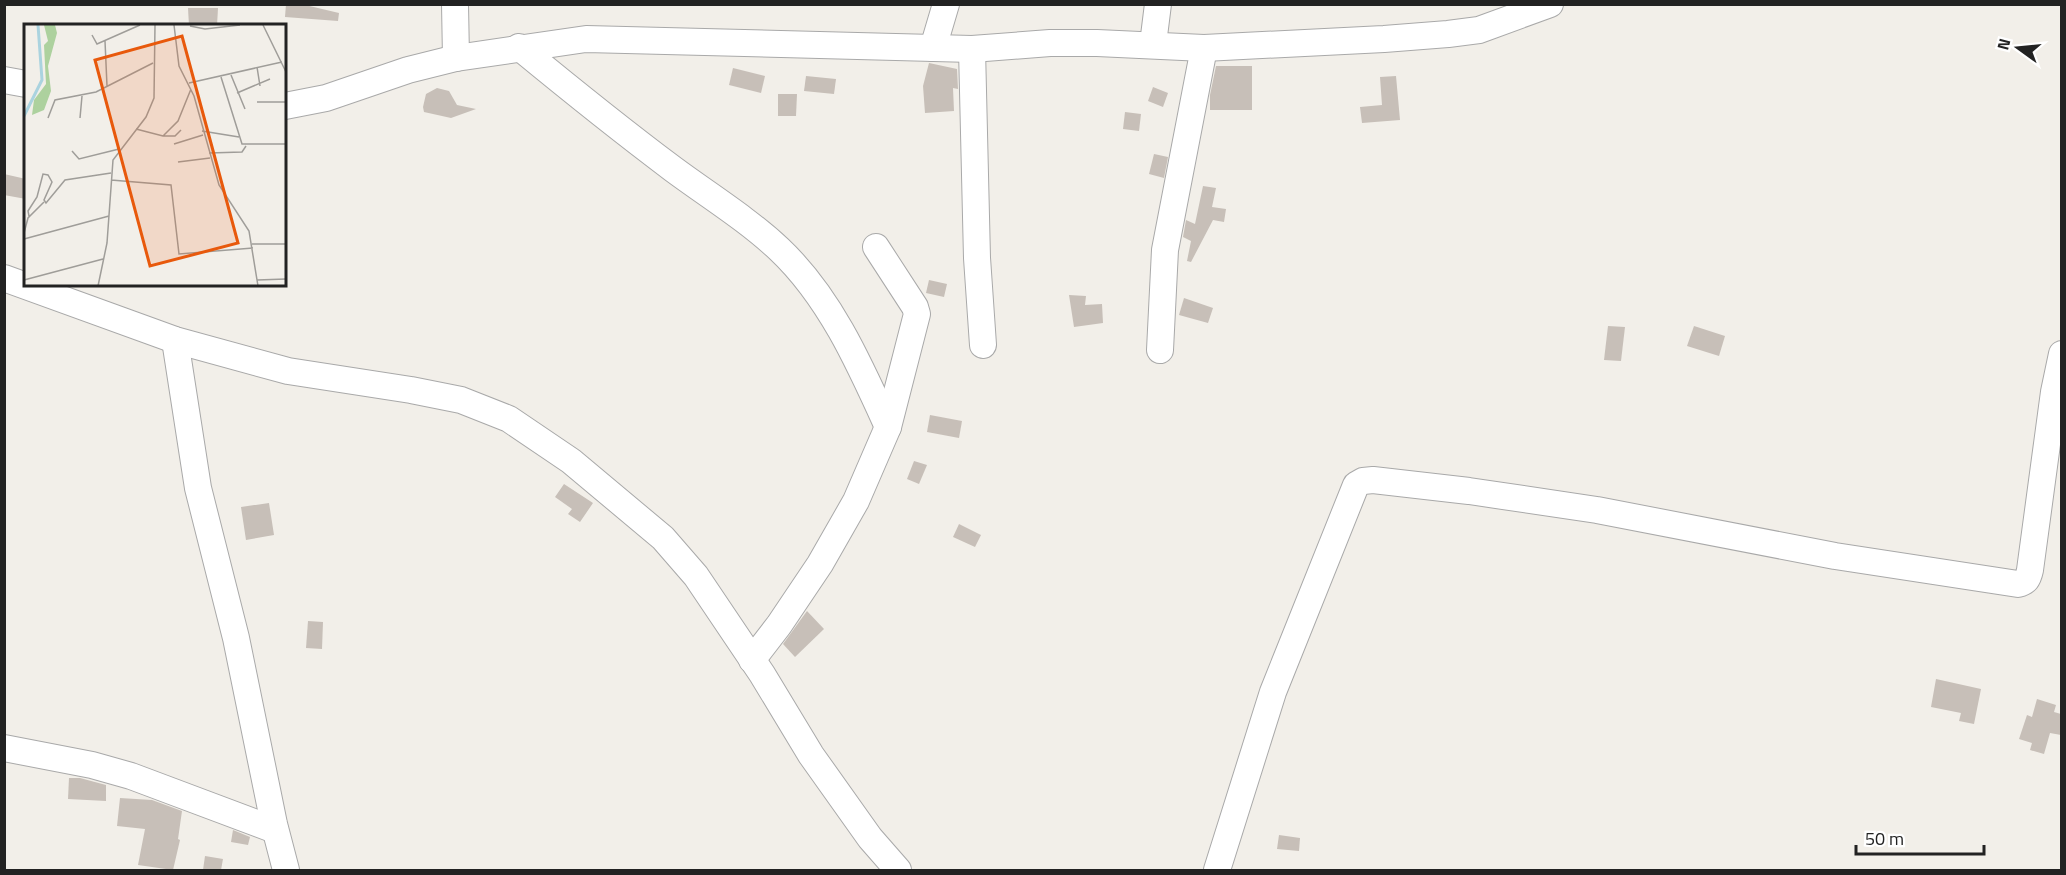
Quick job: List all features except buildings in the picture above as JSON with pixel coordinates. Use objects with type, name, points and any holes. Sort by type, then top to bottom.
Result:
[{"type":"street","points":[[455,4],[456,58]]},
{"type":"street","points":[[933,48],[946,4]]},
{"type":"street","points":[[1152,44],[1158,4]]},
{"type":"street","points":[[286,106],[326,98],[408,70],[456,58],[586,39],[972,49],[1050,43],[1152,44],[1204,48],[1448,34],[1479,30],[1550,4]]},
{"type":"street","points":[[519,47],[613,123],[779,249],[826,307],[862,369],[888,427]]},
{"type":"street","points":[[1160,350],[1165,250],[1204,48]]},
{"type":"street","points":[[972,49],[977,258],[983,345]]},
{"type":"street","points":[[4,80],[24,84]]},
{"type":"street","points":[[752,660],[779,625],[820,564],[856,501],[888,427],[917,314],[876,247]]},
{"type":"street","points":[[4,278],[24,285]]},
{"type":"street","points":[[26,286],[174,340],[288,371],[461,400],[509,419],[571,461],[663,538],[696,576],[811,755],[870,838],[897,870]]},
{"type":"street","points":[[174,340],[198,488],[236,638],[285,870]]},
{"type":"street","points":[[1217,870],[1273,692],[1356,485],[1363,481],[1373,480],[1470,491],[1659,521],[1835,555],[2018,584],[2024,583],[2030,570],[2061,354]]},
{"type":"street","points":[[4,748],[92,765],[131,776],[275,830]]}]
